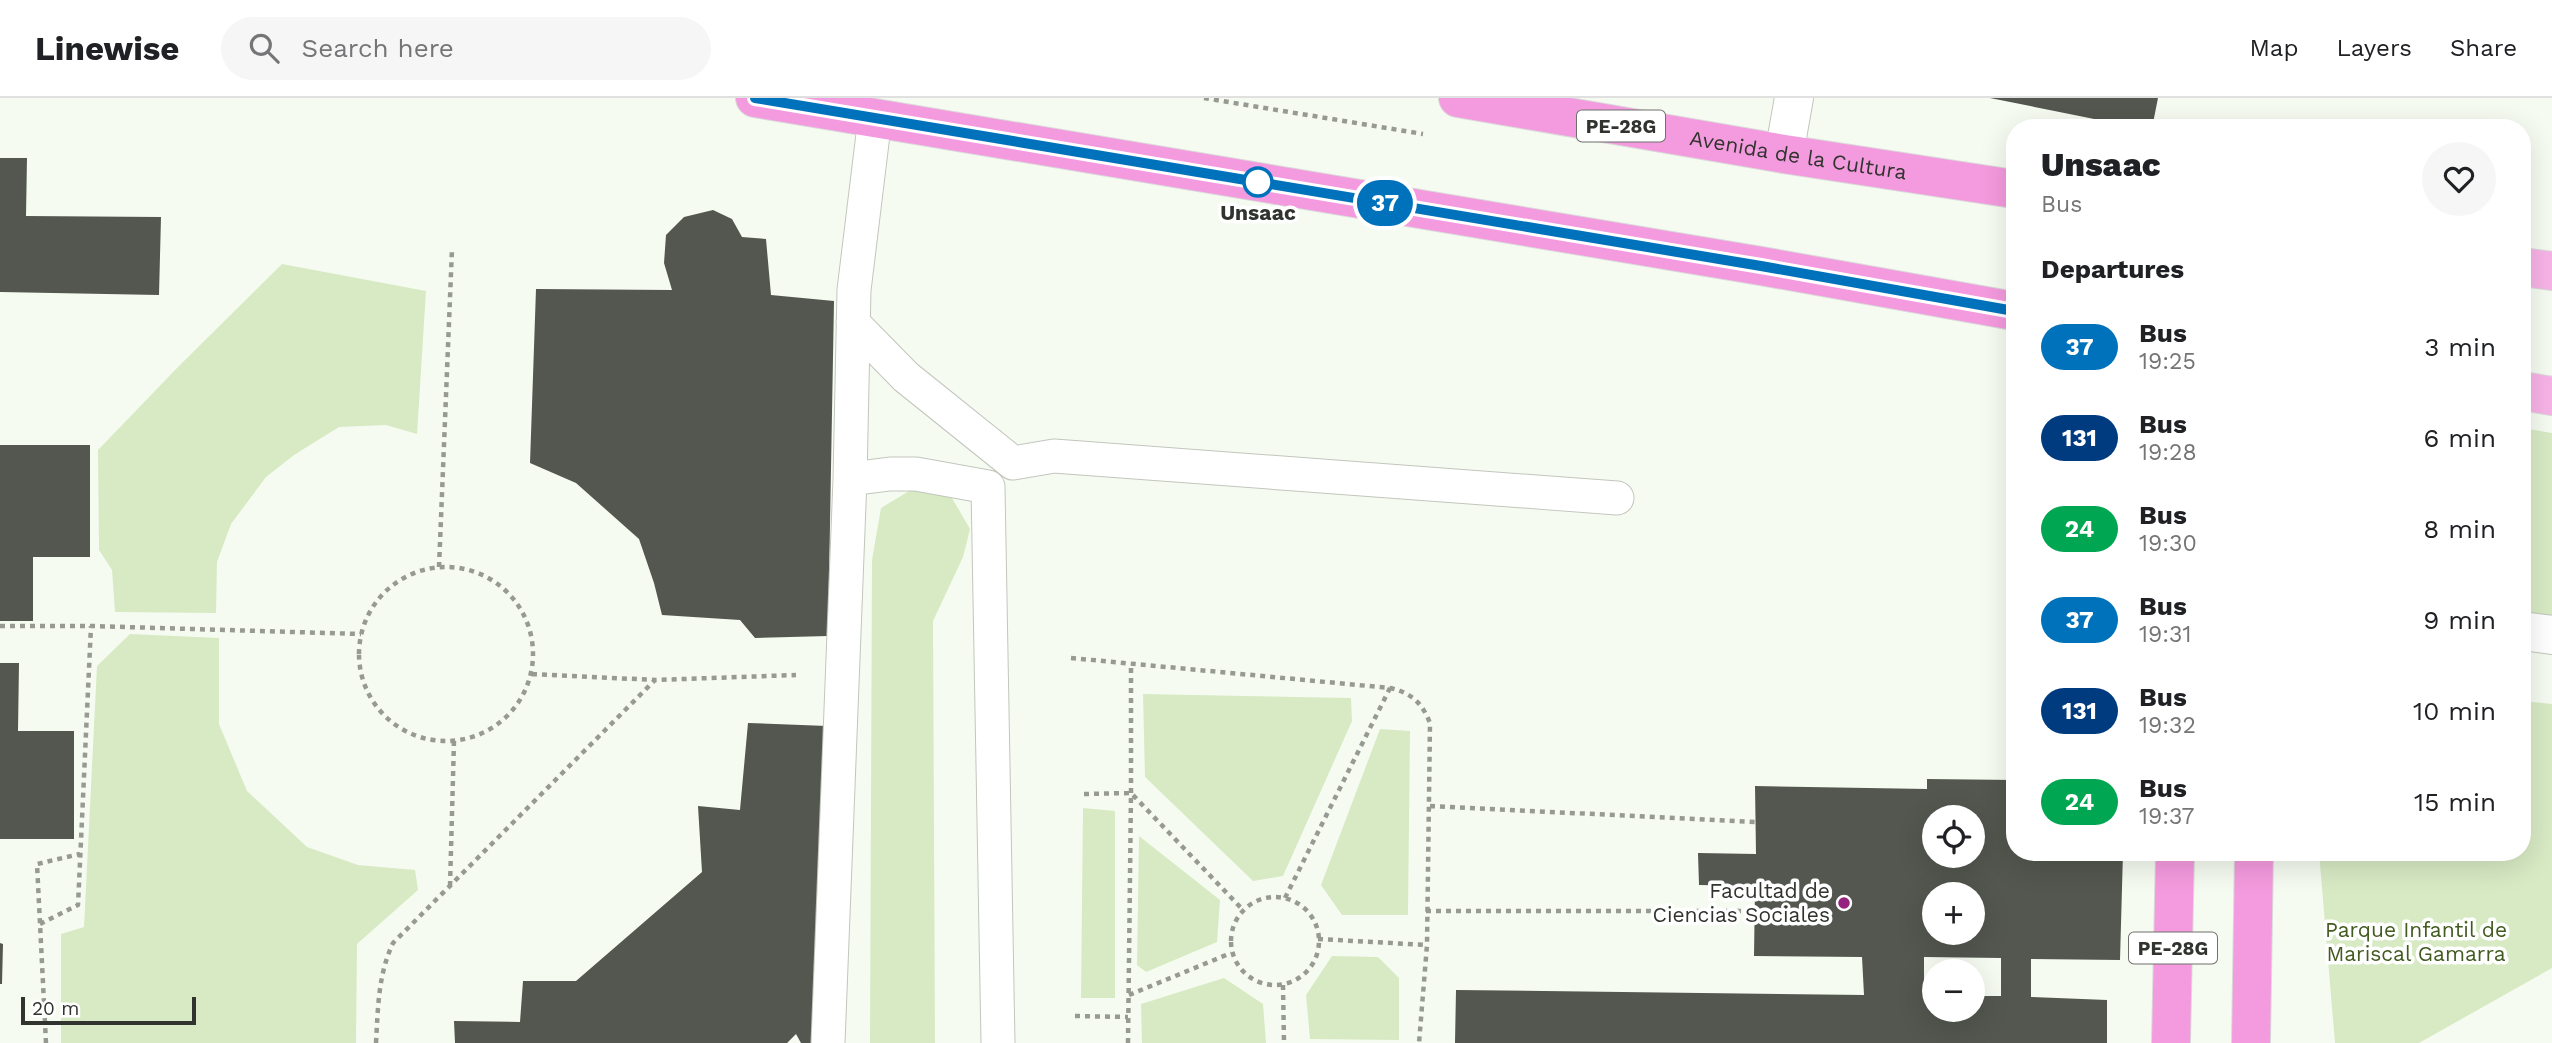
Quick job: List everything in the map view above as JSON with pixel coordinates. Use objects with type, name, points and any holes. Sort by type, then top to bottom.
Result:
[{"type":"highway","points":[[755,98],[2006,310]]},
{"type":"highway","name":"Avenida de la Cultura","points":[[1458,98],[1784,154],[2006,188]]},
{"type":"highway","points":[[1936,297],[2006,322]]},
{"type":"highway","name":"PE-28G","points":[[2171,1043],[2175,861]]},
{"type":"highway","points":[[2251,1043],[2255,861]]},
{"type":"main road","points":[[2531,268],[2552,271]]},
{"type":"main road","points":[[2531,392],[2552,396]]},
{"type":"street","points":[[1784,154],[1794,98]]},
{"type":"street","points":[[2531,632],[2552,635]]},
{"type":"lane","points":[[828,1043],[850,479],[854,290],[875,118]]},
{"type":"lane","points":[[853,323],[906,377],[1013,463]]},
{"type":"lane","points":[[998,1043],[988,487],[999,473],[1013,463],[1054,456],[1617,498]]},
{"type":"lane","points":[[850,479],[916,474],[988,487]]},
{"type":"path","points":[[439,566],[452,249]]},
{"type":"path","points":[[439,566],[467,568],[492,579],[513,597],[527,620],[534,647],[532,674],[522,699],[504,720],[481,735],[454,741],[427,739],[401,729],[380,712],[365,688],[358,662],[361,634],[371,609],[389,588],[412,573],[439,566]]},
{"type":"path","points":[[0,626],[361,634]]},
{"type":"path","points":[[40,924],[78,905],[91,626]]},
{"type":"path","points":[[1071,658],[1390,688],[1405,692],[1418,701],[1430,723],[1427,945],[1419,1043]]},
{"type":"path","points":[[1128,1043],[1130,664]]},
{"type":"path","points":[[532,674],[655,680],[843,673]]},
{"type":"path","points":[[376,1043],[380,981],[384,962],[393,943],[655,680]]},
{"type":"path","points":[[1285,898],[1390,688]]},
{"type":"path","points":[[450,887],[454,741]]},
{"type":"path","points":[[1084,794],[1131,793],[1243,910]]},
{"type":"path","points":[[1430,806],[1755,822]]},
{"type":"path","points":[[46,1043],[37,864],[80,854]]},
{"type":"path","points":[[1275,896],[1294,900],[1309,912],[1318,928],[1320,946],[1313,964],[1300,977],[1283,985],[1261,983],[1243,972],[1231,953],[1231,931],[1243,910],[1256,900],[1275,896]]},
{"type":"path","points":[[1426,911],[1755,911]]},
{"type":"path","points":[[1318,939],[1427,945]]},
{"type":"path","points":[[1128,996],[1231,953]]},
{"type":"path","points":[[1283,985],[1284,1043]]},
{"type":"path","points":[[1075,1016],[1129,1017]]},
{"type":"green space","points":[[282,264],[426,291],[417,434],[386,425],[339,427],[294,455],[266,477],[231,524],[217,562],[216,613],[115,612],[112,570],[99,550],[98,450]]},
{"type":"green space","points":[[2531,430],[2552,433],[2552,618],[2531,615]]},
{"type":"green space","points":[[914,488],[952,498],[970,529],[963,557],[933,621],[935,1043],[870,1043],[872,560],[881,508]]},
{"type":"green space","points":[[130,634],[219,638],[219,724],[247,791],[307,847],[358,865],[415,870],[418,890],[357,944],[356,1043],[61,1043],[61,934],[84,927],[97,666]]},
{"type":"green space","points":[[1143,694],[1351,698],[1352,721],[1283,876],[1253,881],[1145,777]]},
{"type":"green space","name":"Parque Infantil de Mariscal Gamarra","points":[[2531,702],[2552,704],[2552,968],[2419,1043],[2335,1043],[2320,861],[2531,861]]},
{"type":"green space","points":[[1380,729],[1410,731],[1408,915],[1342,915],[1321,885]]},
{"type":"green space","points":[[1083,808],[1115,811],[1115,998],[1081,998]]},
{"type":"green space","points":[[1139,836],[1220,900],[1217,942],[1146,972],[1137,965]]},
{"type":"green space","points":[[1332,956],[1378,957],[1399,978],[1399,1040],[1310,1039],[1306,995]]},
{"type":"green space","points":[[1224,978],[1263,1004],[1266,1043],[1142,1043],[1141,1004]]},
{"type":"building","points":[[1990,98],[2158,98],[2154,119],[2094,119]]},
{"type":"building","points":[[0,158],[27,158],[26,216],[161,217],[159,295],[0,292]]},
{"type":"building","points":[[713,210],[732,219],[742,237],[766,239],[771,295],[834,301],[828,636],[755,638],[740,620],[662,615],[639,539],[576,483],[530,463],[536,289],[672,290],[664,263],[666,235],[684,217]]},
{"type":"building","points":[[0,445],[90,445],[90,557],[33,557],[33,621],[0,621]]},
{"type":"building","points":[[0,663],[19,663],[18,731],[74,731],[74,839],[0,839]]},
{"type":"building","points":[[748,723],[827,726],[821,1043],[801,1043],[796,1034],[787,1043],[455,1043],[454,1021],[520,1022],[523,981],[576,981],[702,872],[698,806],[740,810]]},
{"type":"building","name":"Facultad de Ciencias Sociales","points":[[1927,779],[2006,780],[2006,861],[2123,861],[2120,960],[2031,959],[2031,997],[2107,1000],[2107,1043],[1455,1043],[1456,990],[1864,995],[1862,957],[1754,956],[1755,886],[1699,885],[1698,853],[1756,854],[1755,786],[1927,789]]},
{"type":"building","points":[[0,943],[3,944],[2,984],[0,984]]},
{"type":"bus line","name":"37","points":[[755,98],[1761,266],[2006,310]]},
{"type":"place","name":"Unsaac","points":[[1258,182]]},
{"type":"place","name":"Facultad de Ciencias Sociales","points":[[1844,903]]}]
